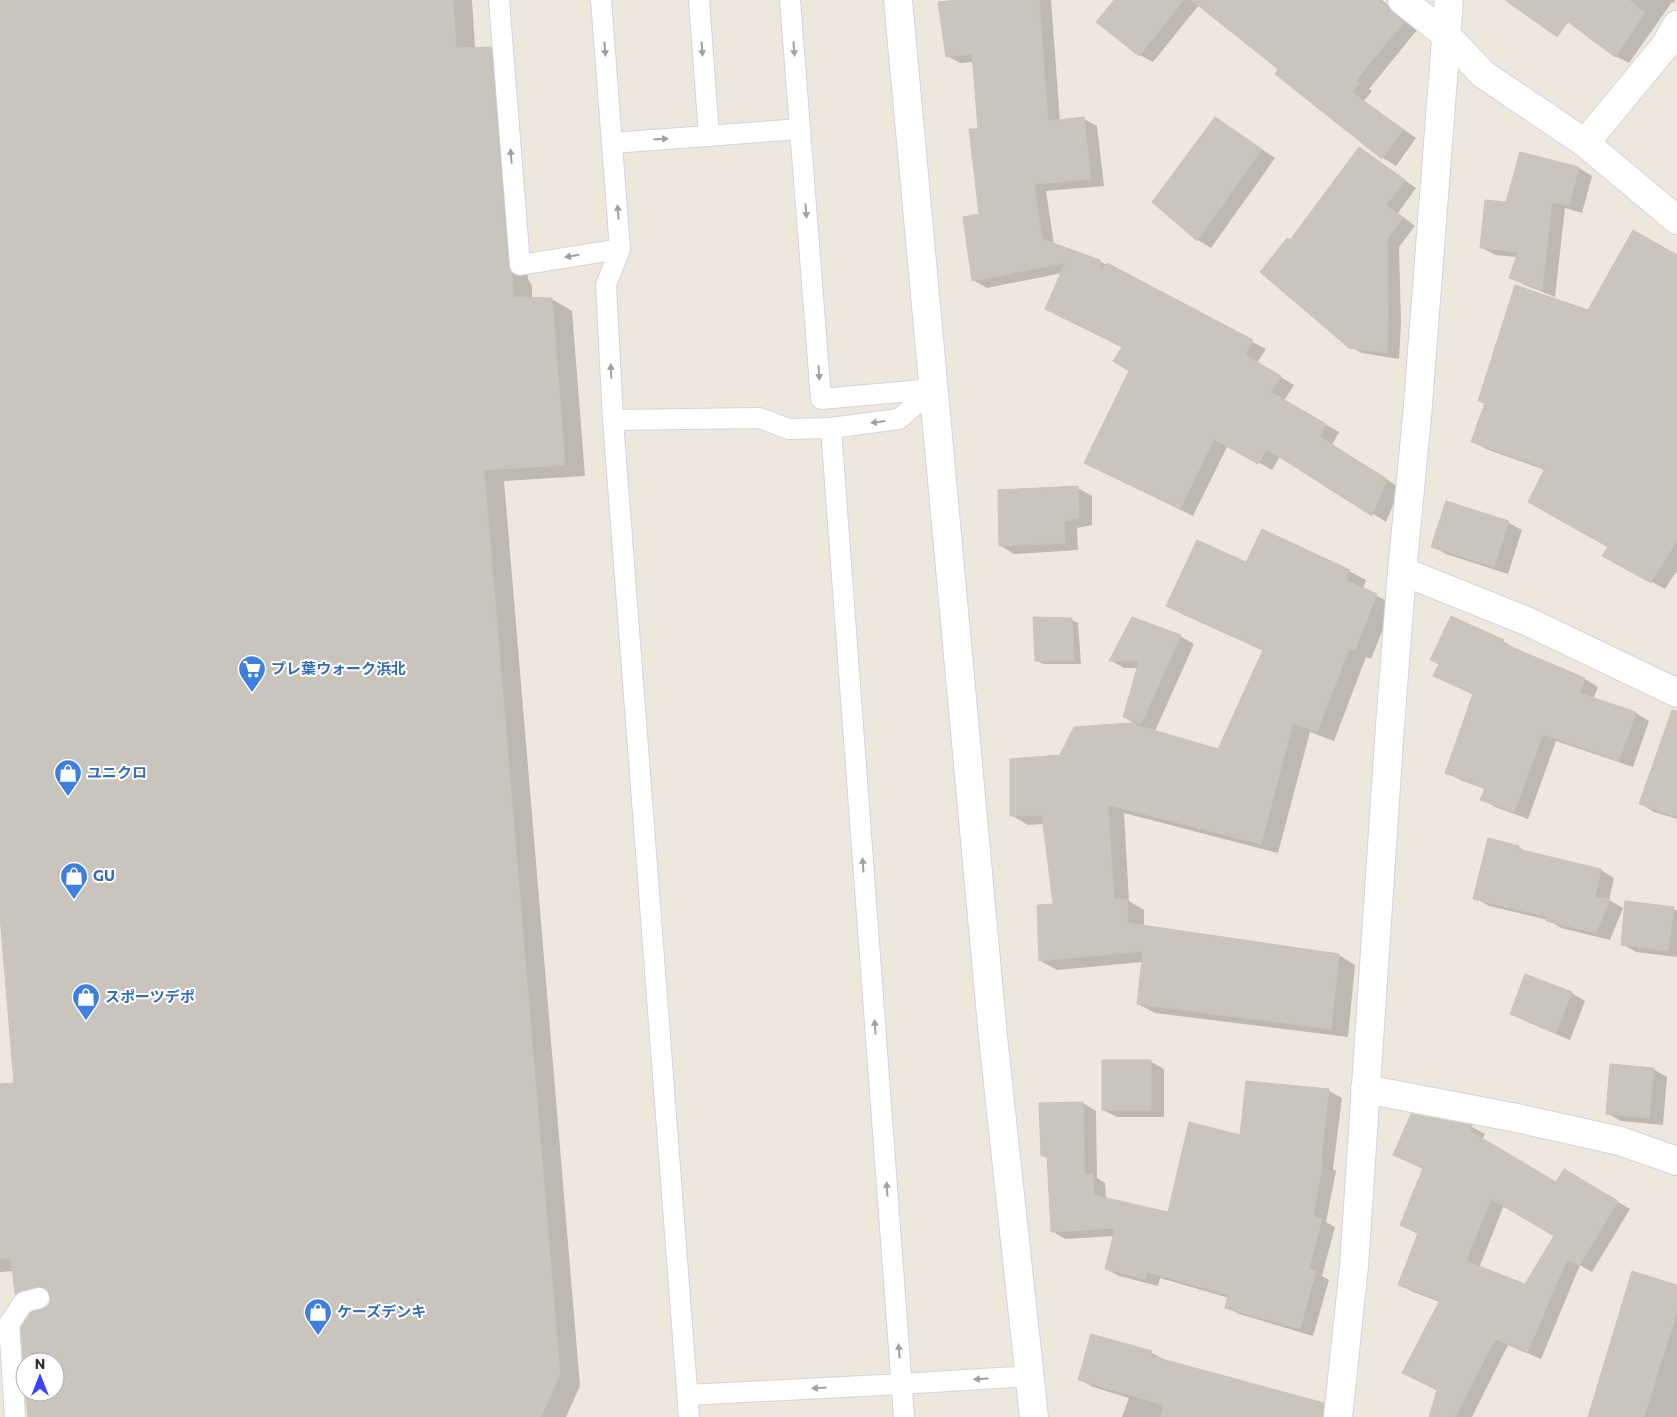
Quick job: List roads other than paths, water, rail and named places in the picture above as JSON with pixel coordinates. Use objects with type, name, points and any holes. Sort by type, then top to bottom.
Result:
[{"type":"street","points":[[898,0],[992,1028],[1034,1417]]},
{"type":"street","points":[[1402,0],[1446,35],[1483,74],[1585,143],[1677,220]]},
{"type":"street","points":[[1338,1417],[1354,1266],[1402,571],[1418,407],[1449,0]]},
{"type":"street","points":[[1585,143],[1665,46],[1677,25]]},
{"type":"street","points":[[1402,571],[1529,622],[1677,693]]},
{"type":"street","points":[[1365,1089],[1620,1140],[1677,1161]]},
{"type":"lane","points":[[499,0],[520,265],[620,249]]},
{"type":"lane","points":[[602,0],[620,249],[606,285],[613,420],[689,1417]]},
{"type":"lane","points":[[698,0],[709,136]]},
{"type":"lane","points":[[790,0],[820,399],[933,389]]},
{"type":"lane","points":[[613,143],[800,129]]},
{"type":"lane","points":[[613,420],[759,418],[789,429],[831,428],[899,419],[933,389]]},
{"type":"lane","points":[[831,428],[904,1417]]},
{"type":"lane","points":[[15,1417],[9,1324],[24,1302],[39,1298]]},
{"type":"lane","points":[[688,1394],[1030,1376]]},
{"type":"place","name":"プレ葉ウォーク浜北","points":[[252,693]]},
{"type":"place","name":"ユニクロ","points":[[68,797]]},
{"type":"place","name":"GU","points":[[74,900]]},
{"type":"place","name":"スポーツデポ","points":[[86,1021]]},
{"type":"place","name":"ケーズデンキ","points":[[318,1336]]}]
